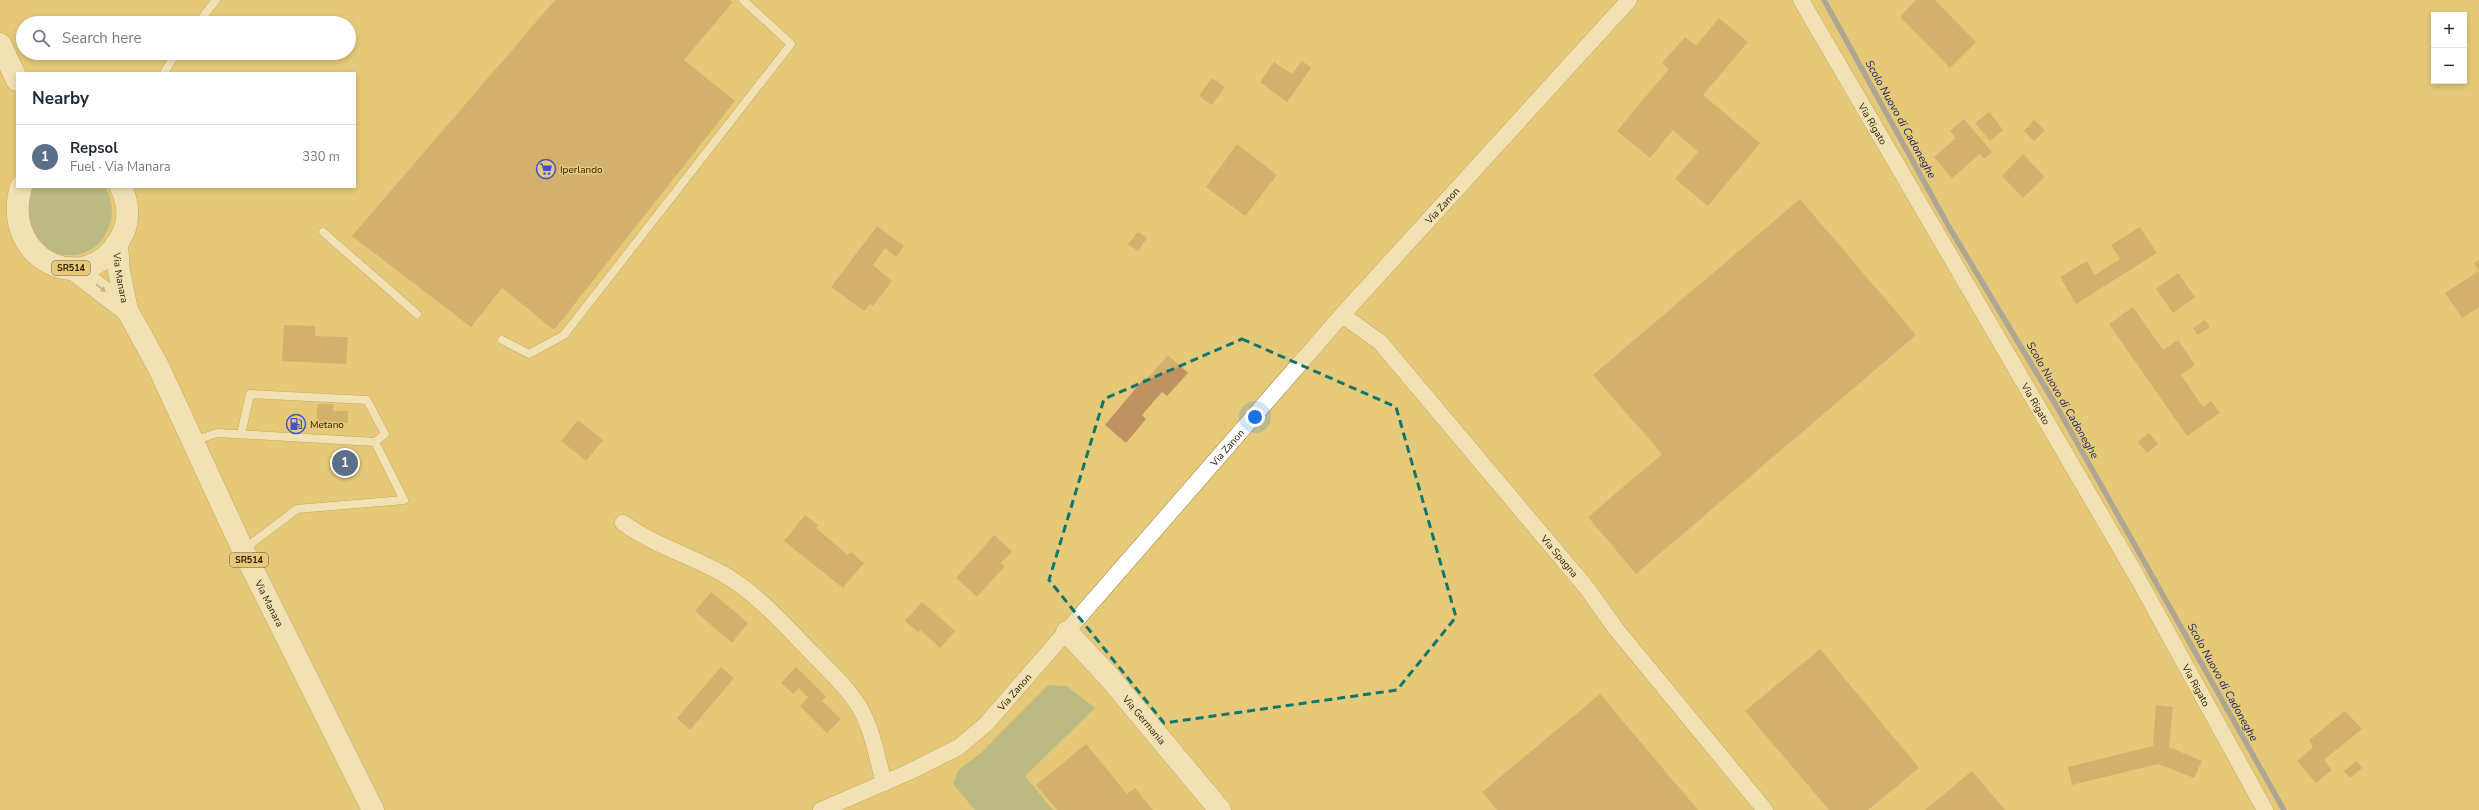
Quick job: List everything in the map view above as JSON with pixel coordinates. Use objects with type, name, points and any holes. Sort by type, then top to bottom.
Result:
[{"type":"main road","points":[[0,44],[16,78]]},
{"type":"main road","name":"SR514","points":[[21,188],[15,211],[16,224],[27,247],[47,263],[72,268],[97,262],[116,245],[127,222],[127,209],[121,188]]},
{"type":"main road","name":"Via Manara","points":[[116,245],[127,310],[158,366],[243,550],[373,810]]},
{"type":"main road","name":"Via Manara","points":[[72,268],[127,310]]},
{"type":"main road","name":"Via Germania","points":[[1066,632],[1109,677],[1220,810]]},
{"type":"street","name":"Via Zanon","points":[[821,810],[884,783],[959,747],[986,724],[1342,315],[1629,0]]},
{"type":"street","name":"Via Rigato","points":[[1801,0],[2136,575],[2265,810]]},
{"type":"street","name":"Via Spagna","points":[[1342,315],[1380,342],[1586,588],[1616,629],[1765,810]]},
{"type":"street","points":[[623,523],[644,538],[709,566],[727,577],[748,592],[780,621],[846,689],[860,708],[870,730],[884,783]]},
{"type":"lane","points":[[203,16],[216,0]]},
{"type":"lane","points":[[502,340],[529,354],[564,335],[791,44],[743,0]]},
{"type":"lane","points":[[165,72],[172,60]]},
{"type":"lane","points":[[323,232],[417,314]]},
{"type":"lane","points":[[192,442],[217,433],[375,442],[385,434],[368,400],[250,394],[240,434]]},
{"type":"lane","points":[[243,550],[297,508],[404,500],[375,442]]},
{"type":"highlighted area","points":[[1242,339],[1396,407],[1456,617],[1397,690],[1164,723],[1049,580],[1104,399]]},
{"type":"green space","points":[[33,188],[105,188],[110,198],[112,211],[111,219],[103,239],[89,251],[72,255],[55,253],[40,244],[30,230],[27,211]]},
{"type":"green space","points":[[1048,685],[1067,686],[1095,708],[1025,776],[1053,810],[975,810],[953,784],[958,770],[981,753]]},
{"type":"building","name":"Iperlando","points":[[555,0],[729,0],[733,2],[684,60],[735,101],[554,330],[502,288],[471,327],[352,236]]},
{"type":"building","points":[[1916,0],[1935,0],[1976,42],[1950,68],[1900,17]]},
{"type":"building","points":[[1719,18],[1748,42],[1703,95],[1760,143],[1708,206],[1675,179],[1698,152],[1673,130],[1650,158],[1617,131],[1669,69],[1662,63],[1685,37],[1696,46]]},
{"type":"building","points":[[1302,61],[1311,68],[1287,102],[1260,82],[1274,62],[1292,74]]},
{"type":"building","points":[[1212,78],[1225,87],[1212,105],[1199,96]]},
{"type":"building","points":[[1989,112],[2003,130],[1990,141],[1975,123]]},
{"type":"building","points":[[1964,119],[1992,152],[1984,159],[1980,154],[1952,178],[1934,157],[1956,138],[1950,131]]},
{"type":"building","points":[[2034,120],[2045,130],[2034,141],[2024,131]]},
{"type":"building","points":[[1237,144],[1277,175],[1245,216],[1206,187]]},
{"type":"building","points":[[2023,154],[2045,177],[2023,198],[2002,176]]},
{"type":"building","points":[[1800,199],[1916,335],[1636,574],[1588,517],[1662,454],[1593,375]]},
{"type":"building","points":[[877,226],[904,246],[896,257],[885,248],[873,265],[892,281],[873,306],[870,304],[864,311],[831,287]]},
{"type":"building","points":[[2140,227],[2157,253],[2076,304],[2060,277],[2087,261],[2095,275],[2120,259],[2111,245]]},
{"type":"building","points":[[1138,232],[1147,238],[1138,251],[1128,244]]},
{"type":"building","points":[[2479,260],[2479,271],[2474,263]]},
{"type":"building","points":[[2479,271],[2479,307],[2462,318],[2445,293]]},
{"type":"building","points":[[2178,273],[2195,297],[2173,313],[2156,289]]},
{"type":"building","points":[[2133,307],[2163,350],[2178,340],[2195,365],[2181,375],[2203,407],[2211,401],[2220,413],[2187,436],[2109,324]]},
{"type":"building","points":[[2205,320],[2210,327],[2198,335],[2193,328]]},
{"type":"building","points":[[284,325],[315,326],[315,336],[348,337],[346,364],[282,361]]},
{"type":"building","points":[[1168,355],[1188,373],[1167,396],[1162,392],[1142,415],[1146,419],[1126,443],[1105,425],[1145,377],[1147,379]]},
{"type":"building","points":[[317,404],[333,404],[333,411],[348,411],[348,423],[317,423]]},
{"type":"building","points":[[578,420],[603,440],[586,461],[561,441]]},
{"type":"building","points":[[2149,433],[2158,444],[2147,453],[2138,442]]},
{"type":"building","points":[[805,515],[818,525],[816,528],[848,555],[851,552],[864,563],[843,588],[784,541]]},
{"type":"building","points":[[994,535],[1012,551],[1001,563],[1005,566],[977,597],[956,578]]},
{"type":"building","points":[[711,592],[748,623],[732,643],[695,611]]},
{"type":"building","points":[[922,602],[955,631],[940,648],[920,630],[918,632],[905,621]]},
{"type":"building","points":[[1820,649],[1919,768],[1868,810],[1829,810],[1745,711]]},
{"type":"building","points":[[721,667],[734,678],[690,730],[677,718]]},
{"type":"building","points":[[796,667],[826,697],[822,701],[841,719],[827,733],[800,706],[808,697],[799,688],[793,694],[781,683]]},
{"type":"building","points":[[1600,694],[1698,810],[1497,810],[1482,792]]},
{"type":"building","points":[[2156,705],[2173,707],[2169,747],[2202,761],[2194,778],[2158,764],[2072,785],[2068,767],[2153,746]]},
{"type":"building","points":[[2345,711],[2362,729],[2324,760],[2332,770],[2316,783],[2297,761],[2313,747],[2309,740]]},
{"type":"building","points":[[1086,744],[1127,794],[1135,788],[1153,810],[1057,810],[1036,785]]},
{"type":"building","points":[[2357,761],[2362,768],[2350,778],[2344,771]]},
{"type":"building","points":[[1972,771],[2005,810],[1925,810]]},
{"type":"waterway","name":"Scolo Nuovo di Cadoneghe","points":[[1824,0],[1949,227],[2057,407],[2284,810]]},
{"type":"place","name":"Iperlando","points":[[546,169]]},
{"type":"place","name":"Metano","points":[[296,424]]},
{"type":"place","name":"Repsol","points":[[345,463]]}]
